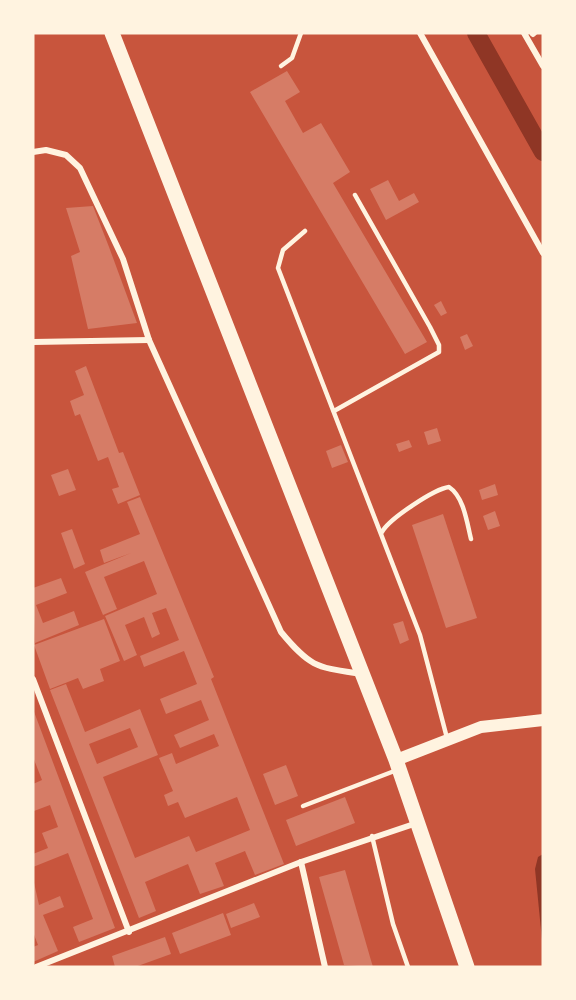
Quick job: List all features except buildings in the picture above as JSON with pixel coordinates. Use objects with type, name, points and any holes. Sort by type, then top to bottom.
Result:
[{"type":"main road","points":[[112,33],[398,764],[466,967]]},
{"type":"main road","points":[[398,764],[447,740],[481,727],[543,720]]},
{"type":"street","points":[[420,33],[543,254]]},
{"type":"street","points":[[533,33],[525,35],[543,66]]},
{"type":"street","points":[[33,152],[46,150],[66,155],[80,168],[123,259],[149,340],[281,632],[303,658],[319,668],[362,674]]},
{"type":"street","points":[[33,342],[149,340]]},
{"type":"street","points":[[33,679],[129,932]]},
{"type":"street","points":[[36,967],[302,862],[418,822]]},
{"type":"street","points":[[302,862],[325,967]]},
{"type":"lane","points":[[281,66],[292,58],[301,33]]},
{"type":"lane","points":[[334,411],[439,352],[439,345],[430,327],[355,195]]},
{"type":"lane","points":[[305,231],[283,250],[278,268],[420,635],[447,740]]},
{"type":"lane","points":[[382,532],[387,523],[449,487],[454,490],[463,507],[471,539]]},
{"type":"lane","points":[[303,806],[398,764]]},
{"type":"lane","points":[[372,836],[393,924],[408,967]]},
{"type":"shaded area","points":[[543,854],[543,950],[535,869],[538,857]]},
{"type":"waterway","points":[[476,33],[543,152]]}]
